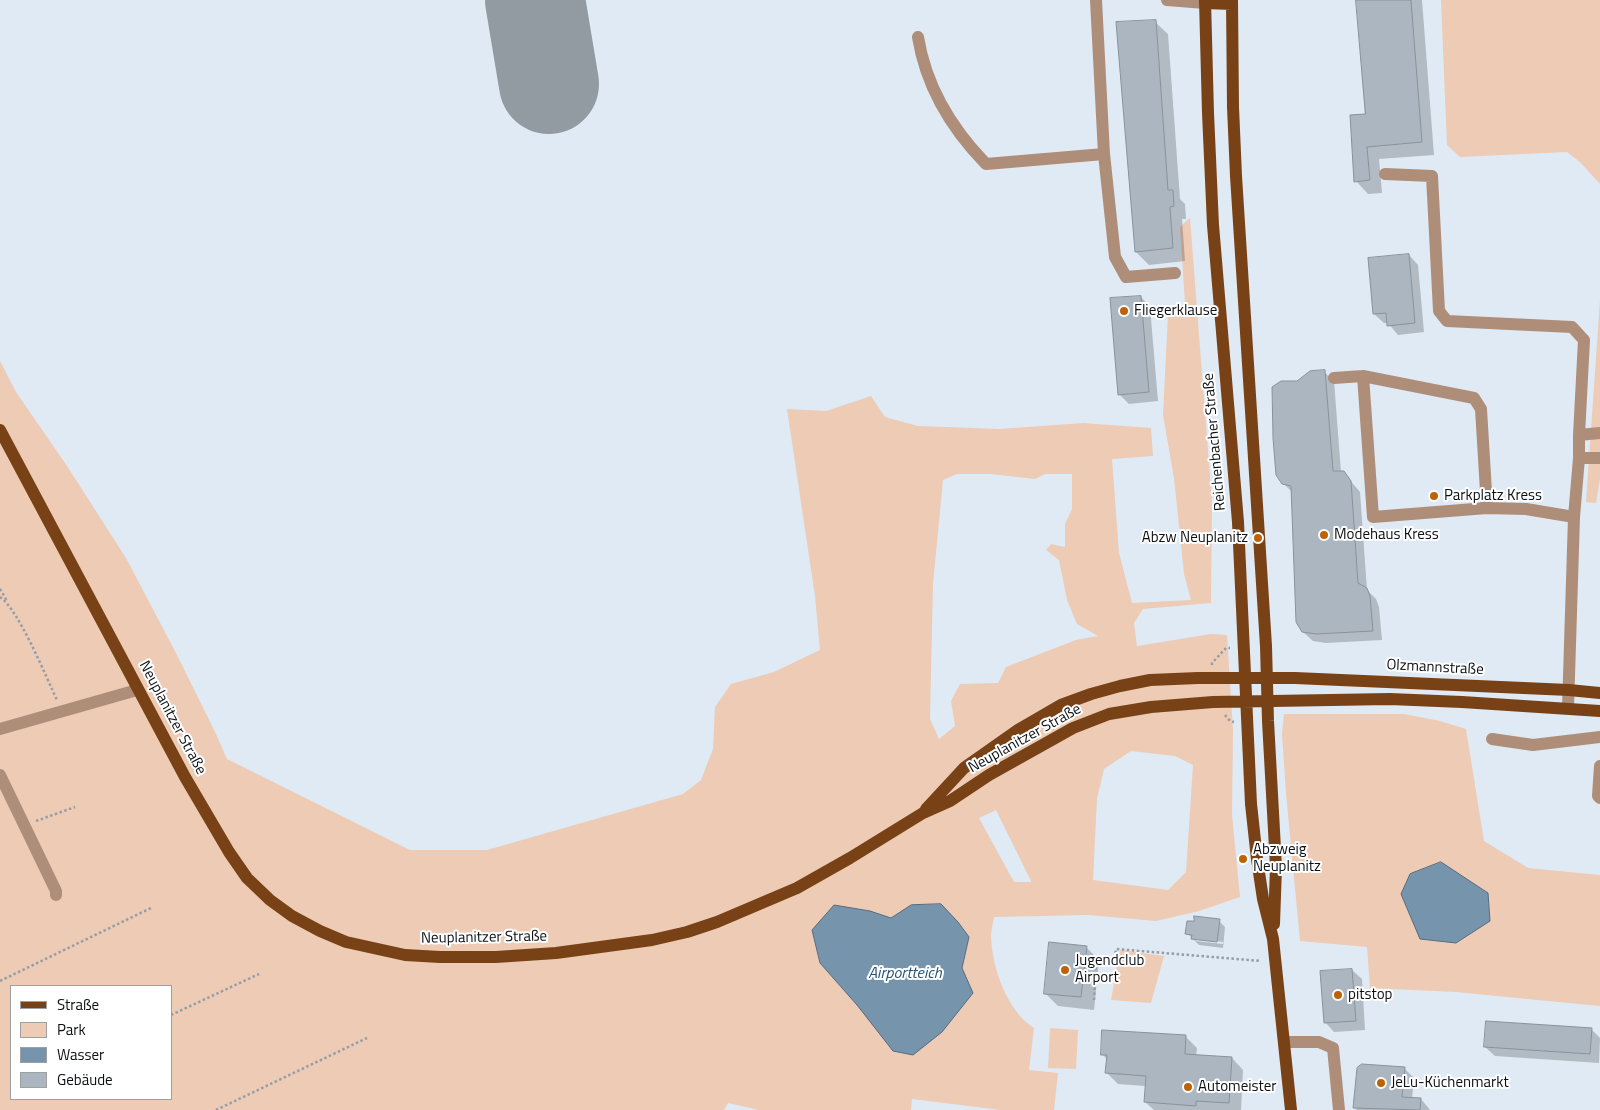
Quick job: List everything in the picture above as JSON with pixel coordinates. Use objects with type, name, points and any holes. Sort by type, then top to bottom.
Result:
[{"type":"main road","points":[[1205,1],[1232,2]]},
{"type":"main road","name":"Reichenbacher Straße","points":[[1205,1],[1214,225],[1238,522],[1251,804],[1256,859],[1273,940]]},
{"type":"main road","name":"Reichenbacher Straße","points":[[1232,2],[1236,176],[1267,678],[1276,867],[1273,940],[1291,1110]]},
{"type":"main road","name":"Neuplanitzer Straße","points":[[0,430],[95,607],[137,690],[206,816],[247,878],[270,900],[292,916],[320,931],[346,942],[406,956],[440,958],[496,957],[556,953],[652,940],[687,932],[717,922],[797,888],[923,813],[950,802],[990,775],[1073,728],[1109,714],[1171,705],[1267,700]]},
{"type":"main road","name":"Neuplanitzer Straße","points":[[923,813],[964,768],[1018,730],[1061,705],[1091,694],[1150,680],[1267,678]]},
{"type":"main road","name":"Olzmannstraße","points":[[1267,678],[1350,680],[1600,693]]},
{"type":"main road","points":[[1267,700],[1390,699],[1600,711]]},
{"type":"street","points":[[1096,0],[1104,154],[1115,257],[1126,277],[1175,273]]},
{"type":"street","points":[[1167,0],[1205,1]]},
{"type":"street","points":[[918,37],[921,57],[932,87],[948,118],[967,145],[986,164],[1104,154]]},
{"type":"street","points":[[1385,174],[1432,176],[1439,311],[1447,320],[1572,327],[1584,340],[1579,458],[1574,518],[1568,708]]},
{"type":"street","points":[[1363,376],[1373,517],[1488,508],[1526,510],[1574,518]]},
{"type":"street","points":[[1334,378],[1363,376],[1474,398],[1481,409],[1488,508]]},
{"type":"street","points":[[1579,435],[1600,433]]},
{"type":"street","points":[[1579,458],[1600,458]]},
{"type":"street","points":[[0,729],[137,690]]},
{"type":"street","points":[[1492,739],[1533,745],[1600,738]]},
{"type":"street","points":[[1600,766],[1598,796],[1600,798]]},
{"type":"street","points":[[0,775],[56,891],[56,895]]},
{"type":"street","points":[[1285,1042],[1319,1042],[1333,1048],[1339,1110]]},
{"type":"path","points":[[0,589],[16,615],[62,710]]},
{"type":"path","points":[[0,597],[7,602]]},
{"type":"path","points":[[1212,663],[1226,648]]},
{"type":"path","points":[[1219,714],[1226,715],[1230,722],[1247,722]]},
{"type":"path","points":[[25,825],[75,807]]},
{"type":"path","points":[[0,981],[153,907]]},
{"type":"path","points":[[1094,1000],[1096,964],[1114,964],[1116,949],[1275,963]]},
{"type":"path","points":[[172,1015],[259,974]]},
{"type":"path","points":[[216,1110],[367,1038]]},
{"type":"green space","points":[[1441,0],[1600,0],[1600,184],[1580,162],[1567,152],[1460,157],[1447,145]]},
{"type":"green space","points":[[1190,218],[1212,503],[1211,603],[1143,609],[1134,623],[1137,646],[1211,634],[1227,635],[1233,730],[1232,815],[1240,897],[1199,911],[1156,921],[1088,915],[994,917],[991,936],[998,975],[1016,1011],[1034,1028],[1029,1070],[1058,1073],[1054,1110],[1001,1110],[912,1099],[911,1110],[759,1110],[728,1103],[724,1110],[0,1110],[0,361],[16,392],[67,466],[126,558],[177,655],[227,759],[410,850],[487,850],[683,794],[701,780],[713,749],[715,707],[731,684],[774,672],[820,650],[815,596],[787,409],[826,411],[871,396],[885,417],[918,426],[999,429],[1083,423],[1151,428],[1153,456],[1112,459],[1119,553],[1132,603],[1191,600],[1184,574],[1174,478],[1163,415],[1168,314],[1185,303],[1180,227]],"holes":[[[957,474],[991,474],[1035,479],[1045,474],[1072,474],[1072,509],[1065,524],[1065,547],[1051,544],[1046,550],[1059,560],[1067,600],[1077,624],[1098,636],[1076,640],[1006,667],[998,683],[960,684],[951,701],[955,726],[939,739],[930,719],[933,584],[943,480]],[[1131,751],[1175,756],[1193,765],[1186,872],[1168,890],[1093,880],[1097,799],[1104,769]],[[996,810],[1031,881],[1031,882],[1014,882],[979,818]],[[870,911],[969,937],[962,968],[857,1005],[820,963],[812,930]]]},
{"type":"green space","points":[[1600,300],[1600,479],[1596,503],[1586,502]]},
{"type":"green space","points":[[1284,714],[1404,714],[1440,721],[1466,729],[1484,841],[1528,868],[1600,875],[1600,1006],[1456,992],[1370,988],[1367,947],[1300,941],[1286,793],[1282,734]]},
{"type":"green space","points":[[1120,950],[1164,956],[1151,1003],[1111,1000]]},
{"type":"green space","points":[[1050,1028],[1078,1030],[1076,1069],[1048,1068]]},
{"type":"water","points":[[1441,862],[1488,893],[1490,921],[1456,943],[1420,939],[1401,894],[1410,874]]},
{"type":"water","name":"Airportteich","points":[[941,904],[969,937],[962,968],[973,993],[942,1032],[913,1055],[893,1051],[857,1005],[820,963],[812,930],[834,905],[870,911],[891,918],[911,905]]},
{"type":"building","points":[[1356,0],[1411,0],[1422,142],[1367,147],[1370,180],[1354,182],[1350,115],[1365,114]]},
{"type":"building","points":[[1156,20],[1168,190],[1173,190],[1174,206],[1170,207],[1173,248],[1135,252],[1116,22]]},
{"type":"building","points":[[1409,254],[1415,323],[1387,326],[1386,313],[1373,314],[1368,258]]},
{"type":"building","points":[[1141,296],[1149,392],[1118,395],[1110,298]]},
{"type":"building","name":"Modehaus Kress","points":[[1325,370],[1333,471],[1344,471],[1351,481],[1358,583],[1367,588],[1370,596],[1373,631],[1316,634],[1302,632],[1296,622],[1291,486],[1282,484],[1276,475],[1272,387],[1281,381],[1297,381],[1310,371]]},
{"type":"building","points":[[1194,916],[1220,919],[1217,942],[1191,939],[1192,935],[1185,934],[1187,921],[1194,921]]},
{"type":"building","name":"Jugendclub Airport","points":[[1049,942],[1087,946],[1081,997],[1044,994]]},
{"type":"building","points":[[1352,969],[1356,1021],[1324,1023],[1320,971]]},
{"type":"building","points":[[1486,1021],[1592,1028],[1590,1054],[1484,1047]]},
{"type":"building","points":[[1102,1030],[1186,1035],[1185,1054],[1232,1057],[1229,1103],[1196,1101],[1196,1106],[1144,1102],[1146,1076],[1105,1073],[1107,1055],[1101,1055]]},
{"type":"building","points":[[1362,1064],[1405,1067],[1402,1097],[1421,1098],[1420,1110],[1353,1108],[1357,1068]]},
{"type":"runway","points":[[535,0],[549,84]]},
{"type":"place","name":"Fliegerklause","points":[[1124,311]]},
{"type":"place","name":"Parkplatz Kress","points":[[1434,496]]},
{"type":"place","name":"Modehaus Kress","points":[[1324,535]]},
{"type":"place","name":"Abzw Neuplanitz","points":[[1258,538]]},
{"type":"place","name":"Abzweig Neuplanitz","points":[[1243,859]]},
{"type":"place","name":"Jugendclub Airport","points":[[1065,970]]},
{"type":"place","name":"pitstop","points":[[1338,995]]},
{"type":"place","name":"JeLu-Küchenmarkt","points":[[1381,1083]]},
{"type":"place","name":"Automeister","points":[[1188,1087]]}]
